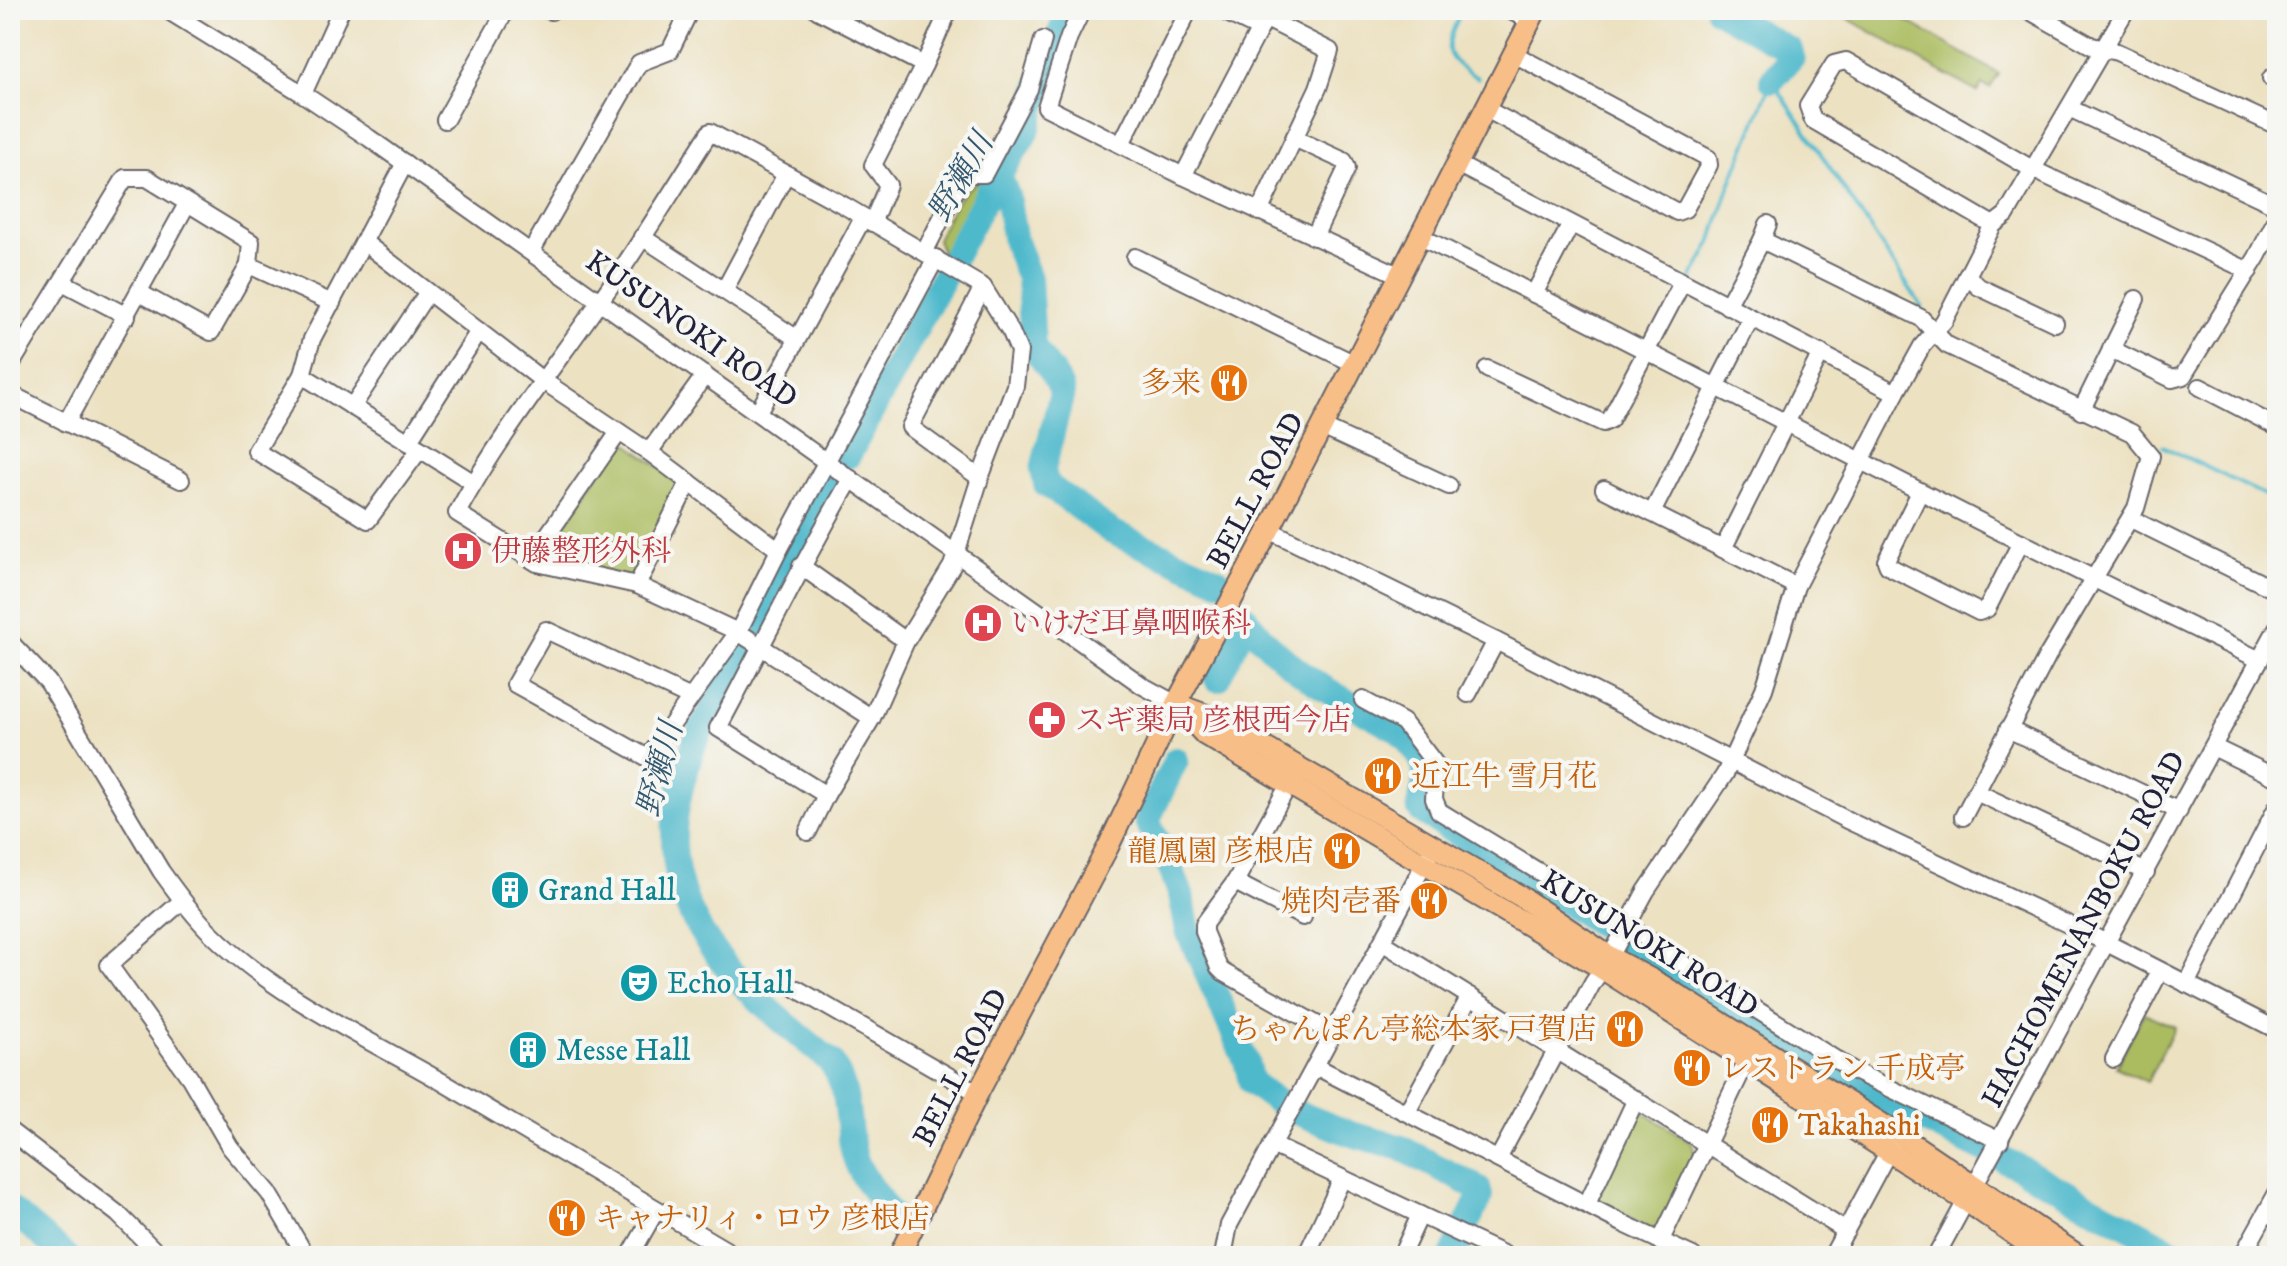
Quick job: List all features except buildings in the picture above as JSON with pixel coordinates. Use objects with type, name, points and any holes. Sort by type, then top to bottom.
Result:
[{"type":"main road","name":"BELL ROAD","points":[[899,1256],[978,1093],[1108,847],[1176,704],[1534,16]]},
{"type":"main road","name":"KUSUNOKI ROAD","points":[[1176,704],[1214,718],[1423,862],[1616,945]]},
{"type":"main road","name":"KUSUNOKI ROAD","points":[[1294,775],[1436,845],[1520,896],[1616,945],[1660,984],[1751,1054],[1970,1193],[2079,1256]]},
{"type":"main road","name":"KUSUNOKI ROAD","points":[[1970,1193],[2045,1256]]},
{"type":"street","name":"KUSUNOKI ROAD","points":[[167,10],[303,94],[405,163],[1143,686],[1176,704]]},
{"type":"street","points":[[303,94],[341,10]]},
{"type":"street","points":[[445,120],[506,10]]},
{"type":"street","points":[[531,252],[639,63],[670,51],[690,10]]},
{"type":"street","points":[[817,10],[924,65]]},
{"type":"street","points":[[758,412],[796,338],[888,185],[873,165],[949,10]]},
{"type":"street","points":[[1082,10],[1069,37],[1046,107],[1183,176],[1401,276]]},
{"type":"street","points":[[1121,144],[1189,10]]},
{"type":"street","points":[[1221,10],[1265,19],[1330,51],[1318,88],[1259,212]]},
{"type":"street","points":[[1509,10],[1534,16]]},
{"type":"street","points":[[2028,10],[2092,46],[2117,52],[2277,126]]},
{"type":"street","points":[[1498,1159],[1556,1049],[1646,891],[1731,762],[1764,689],[1796,586],[1896,393],[1922,346],[1944,321],[1993,225],[2006,215],[2126,10]]},
{"type":"street","points":[[1183,176],[1265,19]]},
{"type":"street","points":[[826,795],[718,728],[779,550],[940,260],[964,174],[984,174],[1029,89],[1043,40]]},
{"type":"street","points":[[1486,109],[1677,212],[1685,209],[1709,165],[1708,158],[1514,54]]},
{"type":"street","points":[[1993,225],[1813,120],[1808,106],[1834,64],[1846,61],[2032,169],[2249,271]]},
{"type":"street","points":[[2069,108],[2277,206]]},
{"type":"street","points":[[808,832],[826,795],[872,718],[906,641],[952,566],[980,478],[1015,386],[1019,351],[983,287],[710,132],[601,300],[542,380],[457,513],[531,559],[637,585],[750,639],[872,718]]},
{"type":"street","points":[[1294,138],[1344,161],[1347,168],[1314,237]]},
{"type":"street","points":[[405,163],[312,339],[302,375],[256,451],[368,520],[479,331]]},
{"type":"street","points":[[1457,164],[1896,393]]},
{"type":"street","points":[[725,289],[786,174]]},
{"type":"street","points":[[10,366],[125,178],[147,178],[251,242],[249,265],[211,332],[140,293]]},
{"type":"street","points":[[66,423],[187,204]]},
{"type":"street","points":[[2111,349],[2172,379],[2183,376],[2249,271],[2277,218]]},
{"type":"street","points":[[1534,294],[1571,224]]},
{"type":"street","points":[[1727,306],[1765,232],[1921,318],[1947,345],[2132,433],[2151,456],[2131,519],[2093,577],[1963,817]]},
{"type":"street","points":[[642,237],[796,338]]},
{"type":"street","points":[[1421,237],[1787,421],[1920,492],[2260,660]]},
{"type":"street","points":[[365,243],[542,380],[649,452],[779,550]]},
{"type":"street","points":[[1135,257],[1355,364]]},
{"type":"street","points":[[249,265],[332,303]]},
{"type":"street","points":[[1967,276],[1979,287],[2055,323]]},
{"type":"street","points":[[62,282],[127,316]]},
{"type":"street","points":[[1487,369],[1603,423],[1610,420],[1682,283]]},
{"type":"street","points":[[980,478],[910,427],[983,287]]},
{"type":"street","points":[[352,407],[428,292]]},
{"type":"street","points":[[2081,411],[2136,299]]},
{"type":"street","points":[[1652,513],[1751,318]]},
{"type":"street","points":[[1723,549],[1821,353]]},
{"type":"street","points":[[302,375],[474,483]]},
{"type":"street","points":[[649,452],[705,375]]},
{"type":"street","points":[[2200,387],[2277,427]]},
{"type":"street","points":[[10,394],[181,480]]},
{"type":"street","points":[[1322,427],[1449,486]]},
{"type":"street","points":[[531,559],[619,432]]},
{"type":"street","points":[[691,698],[546,630],[515,684],[648,758],[691,698],[750,639],[801,566],[851,479]]},
{"type":"street","points":[[637,585],[689,482]]},
{"type":"street","points":[[1604,489],[1796,586]]},
{"type":"street","points":[[1920,492],[1886,561],[1888,566],[1979,612],[1987,609],[2021,542]]},
{"type":"street","points":[[2131,519],[2277,591]]},
{"type":"street","points":[[1269,530],[1496,641],[1731,762],[2277,1030]]},
{"type":"street","points":[[801,566],[906,641]]},
{"type":"street","name":"HACHOMENANBOKU ROAD","points":[[1936,1256],[2276,631]]},
{"type":"street","points":[[1468,694],[1496,641]]},
{"type":"street","points":[[10,642],[48,682],[161,871],[210,933],[265,977],[335,1021],[736,1256]]},
{"type":"street","points":[[1363,700],[1403,722],[1436,765],[1434,799],[1439,811],[1616,945],[1676,959],[1854,1071],[1995,1149]]},
{"type":"street","points":[[2008,729],[2179,811]]},
{"type":"street","points":[[2213,747],[2277,778]]},
{"type":"street","points":[[1294,775],[1235,882],[1204,924],[1204,932],[1219,968],[1332,1033]]},
{"type":"street","points":[[1976,792],[2146,872]]},
{"type":"street","points":[[2186,984],[2277,807]]},
{"type":"street","points":[[1223,1256],[1229,1225],[1423,862],[1436,845]]},
{"type":"street","points":[[1235,882],[1303,917]]},
{"type":"street","points":[[182,901],[109,965],[190,1078],[230,1147],[269,1193],[306,1256]]},
{"type":"street","points":[[1382,942],[1846,1231]]},
{"type":"street","points":[[2114,1059],[2160,971]]},
{"type":"street","points":[[797,989],[978,1093]]},
{"type":"street","points":[[1407,1112],[1470,996]]},
{"type":"street","points":[[1660,1242],[1751,1054]]},
{"type":"street","points":[[1315,1066],[1693,1256]]},
{"type":"street","points":[[1587,1204],[1636,1099]]},
{"type":"street","points":[[10,1131],[118,1214],[160,1256]]},
{"type":"street","points":[[1832,1256],[1893,1144]]},
{"type":"street","points":[[1272,1145],[1503,1255]]},
{"type":"street","points":[[1306,1256],[1342,1179]]},
{"type":"street","points":[[2242,1256],[2277,1193]]},
{"type":"street","points":[[630,1256],[656,1210]]},
{"type":"street","points":[[1401,1256],[1420,1215]]},
{"type":"green space","points":[[1888,10],[1999,74],[1990,88],[1982,84],[1977,92],[1836,12]]},
{"type":"green space","points":[[982,180],[986,181],[947,255],[942,253],[937,239],[950,213],[966,190]]},
{"type":"green space","points":[[625,442],[677,480],[680,488],[636,572],[627,578],[549,560],[546,555],[617,443]]},
{"type":"green space","points":[[2144,1013],[2175,1027],[2147,1082],[2116,1067]]},
{"type":"green space","points":[[1643,1112],[1692,1143],[1695,1154],[1661,1227],[1652,1230],[1599,1203],[1598,1193],[1634,1114]]},
{"type":"waterway","name":"野瀬川","points":[[848,456],[988,193],[1027,131],[1043,75],[1065,21],[1061,10]]},
{"type":"waterway","points":[[1461,10],[1449,50],[1457,63],[1478,78]]},
{"type":"waterway","points":[[1718,10],[1790,50],[1792,57],[1772,80]]},
{"type":"waterway","points":[[1690,281],[1711,243],[1728,190],[1772,80],[1922,307]]},
{"type":"waterway","points":[[999,175],[1007,195],[1015,242],[1029,278],[1033,345],[1057,380],[1062,393],[1043,469],[1046,484],[1112,532],[1218,580]]},
{"type":"waterway","points":[[1952,338],[1963,344]]},
{"type":"waterway","points":[[2162,446],[2277,501]]},
{"type":"waterway","name":"野瀬川","points":[[832,484],[695,741],[677,804],[674,844],[679,879],[690,912],[707,941],[752,994],[831,1062],[845,1096],[857,1163],[894,1219]]},
{"type":"waterway","points":[[1245,617],[1260,637],[1296,669],[1398,730],[1424,765],[1419,807],[1422,812],[1870,1094],[2011,1163],[2183,1256]]},
{"type":"waterway","points":[[1217,679],[1247,620]]},
{"type":"waterway","points":[[1176,760],[1147,821],[1168,861],[1181,895],[1188,931],[1246,1061],[1251,1082],[1283,1106]]},
{"type":"waterway","points":[[1298,1113],[1351,1134],[1399,1147],[1478,1188],[1480,1196],[1465,1228]]},
{"type":"waterway","points":[[10,1209],[66,1256]]},
{"type":"waterway","points":[[1452,1256],[1459,1242]]},
{"type":"place","name":"多来","points":[[1229,383]]},
{"type":"place","name":"伊藤整形外科","points":[[463,551]]},
{"type":"place","name":"いけだ耳鼻咽喉科","points":[[983,623]]},
{"type":"place","name":"スギ薬局 彦根西今店","points":[[1047,720]]},
{"type":"place","name":"近江牛 雪月花","points":[[1383,776]]},
{"type":"place","name":"龍鳳園 彦根店","points":[[1342,851]]},
{"type":"place","name":"Grand Hall","points":[[510,890]]},
{"type":"place","name":"焼肉壱番","points":[[1429,901]]},
{"type":"place","name":"Echo Hall","points":[[639,983]]},
{"type":"place","name":"ちゃんぽん亭総本家 戸賀店","points":[[1625,1029]]},
{"type":"place","name":"Messe Hall","points":[[528,1050]]},
{"type":"place","name":"レストラン 千成亭","points":[[1692,1068]]},
{"type":"place","name":"Takahashi","points":[[1770,1125]]},
{"type":"place","name":"キャナリィ・ロウ 彦根店","points":[[567,1218]]}]
